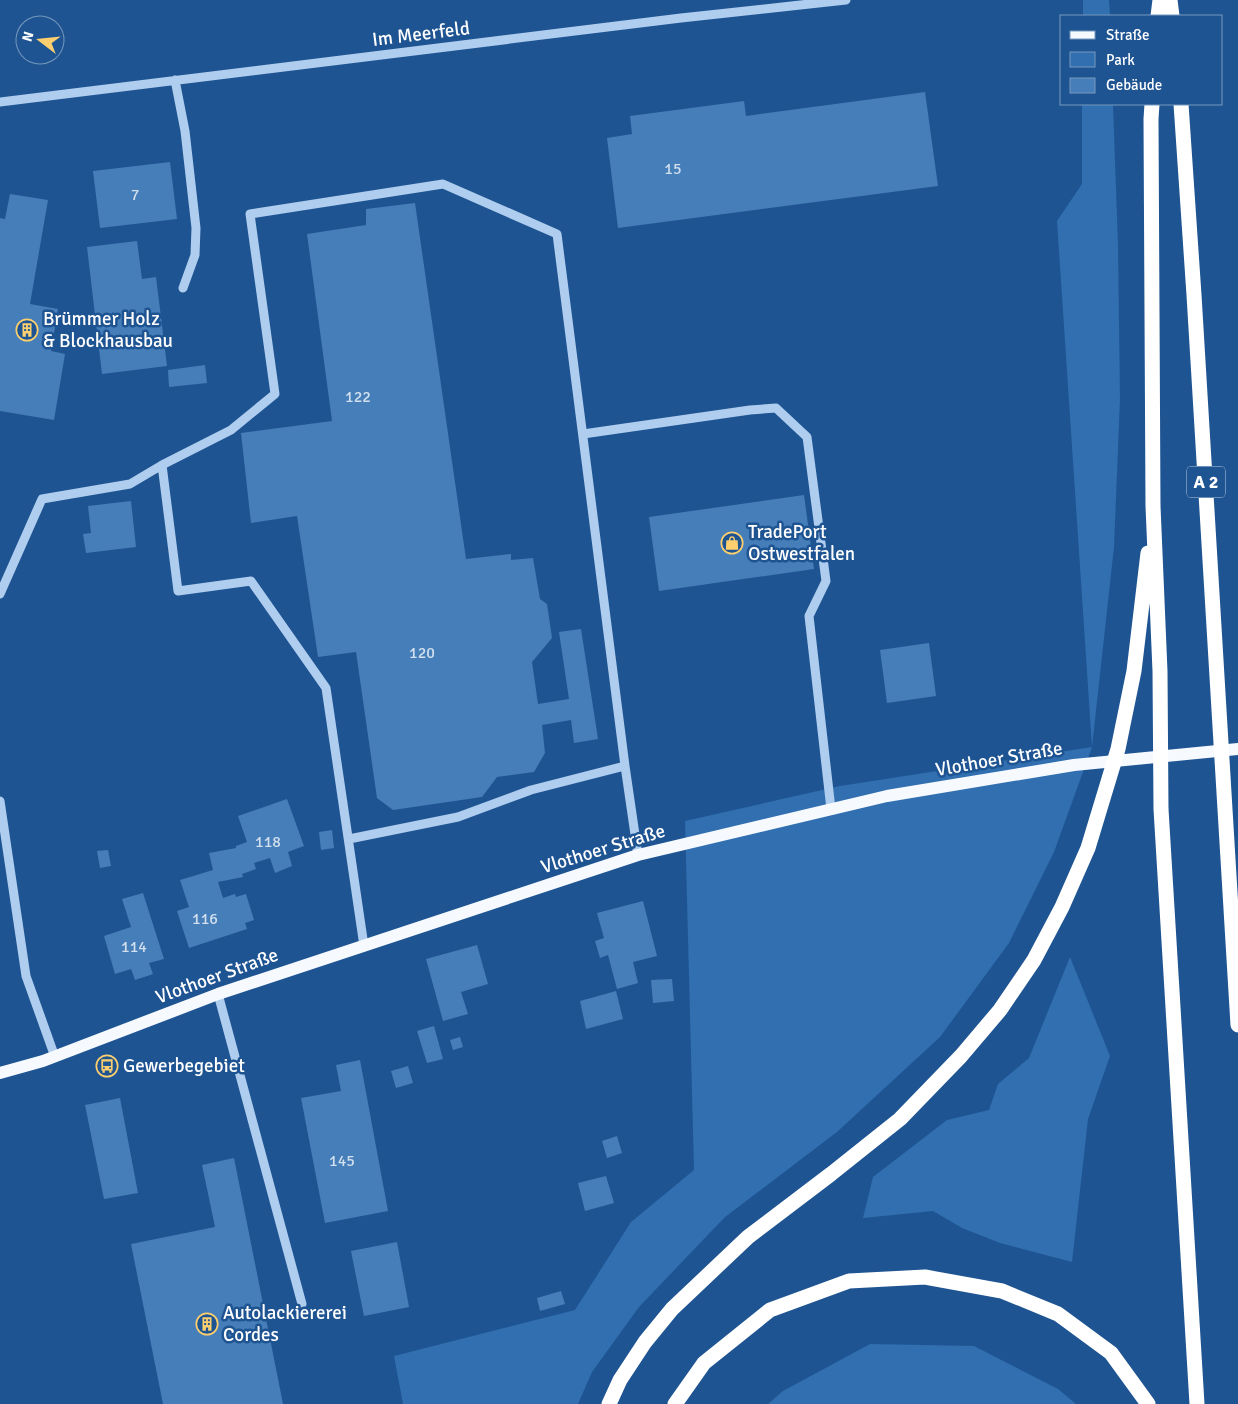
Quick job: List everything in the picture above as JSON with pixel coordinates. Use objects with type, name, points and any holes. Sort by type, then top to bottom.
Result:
[{"type":"highway","points":[[1158,15],[1160,0]]},
{"type":"highway","points":[[1170,0],[1172,15]]},
{"type":"highway","points":[[1152,105],[1153,506],[1160,671],[1161,810],[1198,1404]]},
{"type":"highway","name":"A 2","points":[[1181,105],[1238,1025]]},
{"type":"highway","points":[[609,1404],[620,1380],[645,1342],[672,1309],[748,1237],[900,1119],[961,1056],[1000,1010],[1034,960],[1062,907],[1088,848],[1118,749],[1134,671],[1153,506]]},
{"type":"highway","points":[[675,1404],[704,1363],[770,1310],[849,1281],[925,1276],[1002,1291],[1058,1314],[1111,1353],[1148,1404]]},
{"type":"main road","name":"Vlothoer Straße","points":[[0,1073],[55,1057],[218,994],[638,855],[887,796],[1074,765],[1238,749]]},
{"type":"street","name":"Im Meerfeld","points":[[0,102],[680,18],[846,0]]},
{"type":"street","points":[[175,80],[185,131],[196,228],[195,255],[183,288]]},
{"type":"street","points":[[0,594],[42,499],[130,484],[162,465],[231,430],[275,394],[250,214],[443,184],[558,234],[625,766],[638,855]]},
{"type":"street","points":[[583,434],[776,408],[807,437],[826,580],[809,616],[831,809]]},
{"type":"street","points":[[162,465],[178,591],[251,581],[326,688],[364,946]]},
{"type":"street","points":[[349,839],[458,817],[530,790],[625,766]]},
{"type":"street","points":[[0,801],[26,976],[55,1057]]},
{"type":"street","points":[[218,994],[302,1304]]},
{"type":"green space","points":[[1083,0],[1109,0],[1110,15],[1083,15]]},
{"type":"green space","points":[[1082,105],[1113,105],[1118,245],[1120,399],[1114,547],[1092,747],[1057,221],[1082,184]]},
{"type":"green space","points":[[1092,747],[1054,852],[1009,943],[940,1037],[837,1132],[725,1217],[639,1307],[592,1372],[578,1404],[403,1404],[394,1356],[575,1310],[631,1222],[694,1170],[685,821],[840,786]]},
{"type":"green space","points":[[1070,957],[1110,1056],[1088,1119],[1072,1262],[1000,1243],[962,1228],[933,1211],[863,1218],[873,1177],[947,1120],[989,1110],[998,1084],[1029,1058]]},
{"type":"green space","points":[[870,1344],[974,1346],[1058,1389],[1076,1404],[768,1404],[783,1391]]},
{"type":"building","points":[[925,92],[938,186],[618,228],[607,138],[632,134],[630,116],[744,101],[746,116]]},
{"type":"building","points":[[170,162],[177,219],[100,228],[93,171]]},
{"type":"building","name":"Brümmer Holz & Blockhausbau","points":[[10,194],[48,200],[30,304],[58,309],[51,351],[65,354],[54,420],[0,411],[0,218],[5,219]]},
{"type":"building","points":[[415,203],[466,559],[511,554],[511,560],[533,558],[540,599],[547,604],[552,638],[532,662],[538,704],[569,699],[559,632],[581,629],[598,739],[574,743],[571,720],[542,725],[545,753],[534,772],[497,777],[482,797],[393,810],[377,798],[356,652],[318,657],[297,516],[251,523],[241,433],[332,421],[307,234],[366,225],[366,209]]},
{"type":"building","points":[[137,241],[142,279],[156,277],[167,366],[102,374],[87,247]]},
{"type":"building","points":[[205,365],[207,383],[169,387],[168,370]]},
{"type":"building","name":"TradePort Ostwestfalen","points":[[804,495],[814,569],[659,591],[649,517]]},
{"type":"building","points":[[131,501],[136,547],[86,553],[83,534],[91,533],[88,506]]},
{"type":"building","points":[[929,643],[936,696],[887,703],[880,650]]},
{"type":"building","points":[[287,799],[304,846],[288,852],[292,866],[275,873],[270,858],[254,863],[256,869],[242,874],[243,877],[218,882],[223,898],[235,894],[236,897],[246,894],[254,920],[245,923],[247,929],[189,948],[177,911],[189,907],[180,880],[213,870],[209,853],[236,848],[236,846],[247,842],[238,816]]},
{"type":"building","points":[[332,830],[334,848],[321,850],[319,832]]},
{"type":"building","points":[[108,850],[111,866],[100,868],[97,851]]},
{"type":"building","points":[[143,893],[164,959],[149,963],[153,974],[135,980],[131,969],[115,974],[104,936],[131,927],[122,899]]},
{"type":"building","points":[[643,901],[657,956],[633,962],[638,983],[617,989],[608,955],[600,958],[595,941],[604,938],[597,913]]},
{"type":"building","points":[[477,945],[488,984],[461,992],[468,1014],[443,1021],[426,959]]},
{"type":"building","points":[[672,979],[674,1001],[653,1003],[651,980]]},
{"type":"building","points":[[616,991],[623,1019],[586,1029],[580,1001]]},
{"type":"building","points":[[434,1026],[443,1059],[427,1063],[417,1031]]},
{"type":"building","points":[[460,1037],[463,1047],[453,1050],[450,1040]]},
{"type":"building","points":[[360,1060],[388,1211],[325,1223],[301,1098],[341,1091],[336,1065]]},
{"type":"building","points":[[408,1066],[413,1083],[396,1088],[391,1071]]},
{"type":"building","points":[[120,1098],[138,1193],[104,1199],[85,1105]]},
{"type":"building","points":[[617,1136],[622,1153],[607,1158],[602,1141]]},
{"type":"building","name":"Autolackiererei Cordes","points":[[234,1158],[283,1404],[163,1404],[131,1244],[215,1227],[202,1165]]},
{"type":"building","points":[[606,1176],[614,1203],[585,1211],[578,1183]]},
{"type":"building","points":[[397,1242],[409,1307],[364,1316],[351,1251]]},
{"type":"building","points":[[561,1291],[565,1304],[540,1311],[537,1298]]},
{"type":"place","name":"Brümmer Holz & Blockhausbau","points":[[27,330]]},
{"type":"place","name":"TradePort Ostwestfalen","points":[[732,543]]},
{"type":"place","name":"Gewerbegebiet","points":[[107,1066]]},
{"type":"place","name":"Autolackiererei Cordes","points":[[207,1324]]}]
